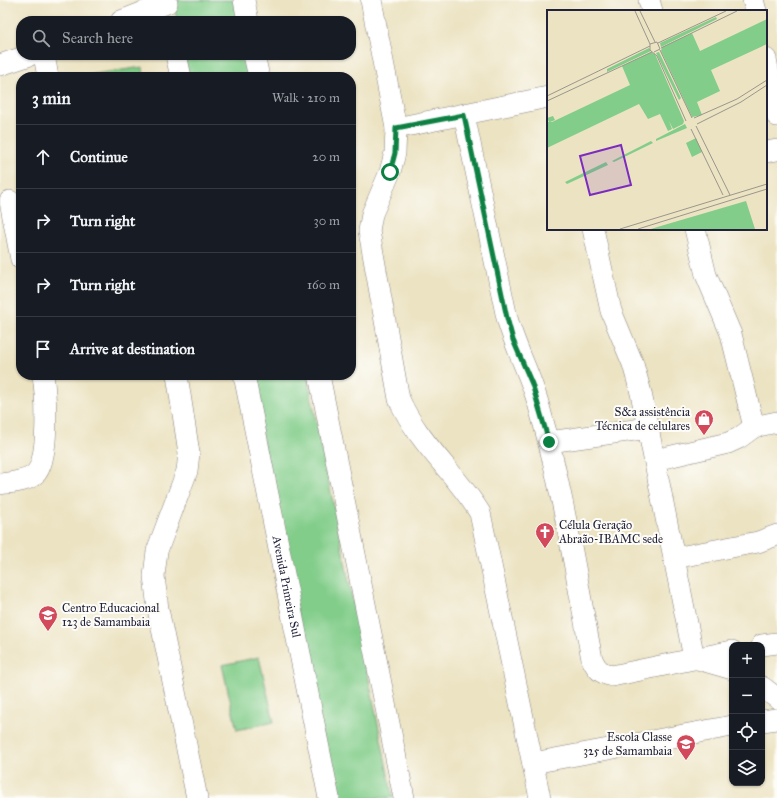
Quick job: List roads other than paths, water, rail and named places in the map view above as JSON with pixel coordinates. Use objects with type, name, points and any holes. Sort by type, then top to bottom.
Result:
[{"type":"street","points":[[244,0],[247,16]]},
{"type":"street","points":[[371,0],[396,128],[395,153],[390,172],[372,214],[369,231],[399,399],[406,417],[417,433],[467,491],[480,513],[540,798]]},
{"type":"street","points":[[649,0],[652,10]]},
{"type":"street","points":[[753,0],[756,10]]},
{"type":"street","points":[[139,16],[168,8]]},
{"type":"street","points":[[767,48],[777,46]]},
{"type":"street","points":[[0,65],[16,60]]},
{"type":"street","points":[[45,60],[47,72]]},
{"type":"street","points":[[177,60],[180,72]]},
{"type":"street","points":[[255,60],[258,72]]},
{"type":"street","points":[[767,64],[777,116]]},
{"type":"street","points":[[396,128],[547,97]]},
{"type":"street","points":[[464,115],[507,318],[513,340],[532,384],[549,442],[592,659],[596,668],[602,674],[612,676],[729,652]]},
{"type":"street","points":[[767,152],[777,150]]},
{"type":"street","points":[[10,201],[16,233]]},
{"type":"street","points":[[593,230],[611,311],[635,371],[649,428],[694,658]]},
{"type":"street","points":[[695,230],[706,275],[731,334],[754,427]]},
{"type":"street","points":[[0,484],[28,479],[35,475],[41,468],[45,447],[43,380]]},
{"type":"street","points":[[178,380],[189,453],[187,471],[157,551],[154,576],[158,608],[197,798]]},
{"type":"street","name":"Avenida Primeira Sul","points":[[245,380],[329,798]]},
{"type":"street","points":[[320,380],[404,798]]},
{"type":"street","points":[[655,460],[728,443],[739,438],[754,427],[777,422]]},
{"type":"street","points":[[549,442],[649,428]]},
{"type":"street","points":[[674,558],[758,542],[777,535]]},
{"type":"street","points":[[765,645],[777,643]]},
{"type":"street","points":[[694,658],[729,668]]},
{"type":"street","points":[[765,688],[777,698]]},
{"type":"street","points":[[765,721],[777,719]]},
{"type":"street","points":[[533,763],[729,727]]},
{"type":"place","name":"S&a assistência Técnica de celulares","points":[[704,436]]},
{"type":"place","name":"Célula Geração Abraão-IBAMC sede","points":[[545,549]]},
{"type":"place","name":"Centro Educacional 123 de Samambaia","points":[[48,632]]},
{"type":"place","name":"Escola Classe 325 de Samambaia","points":[[686,761]]}]
